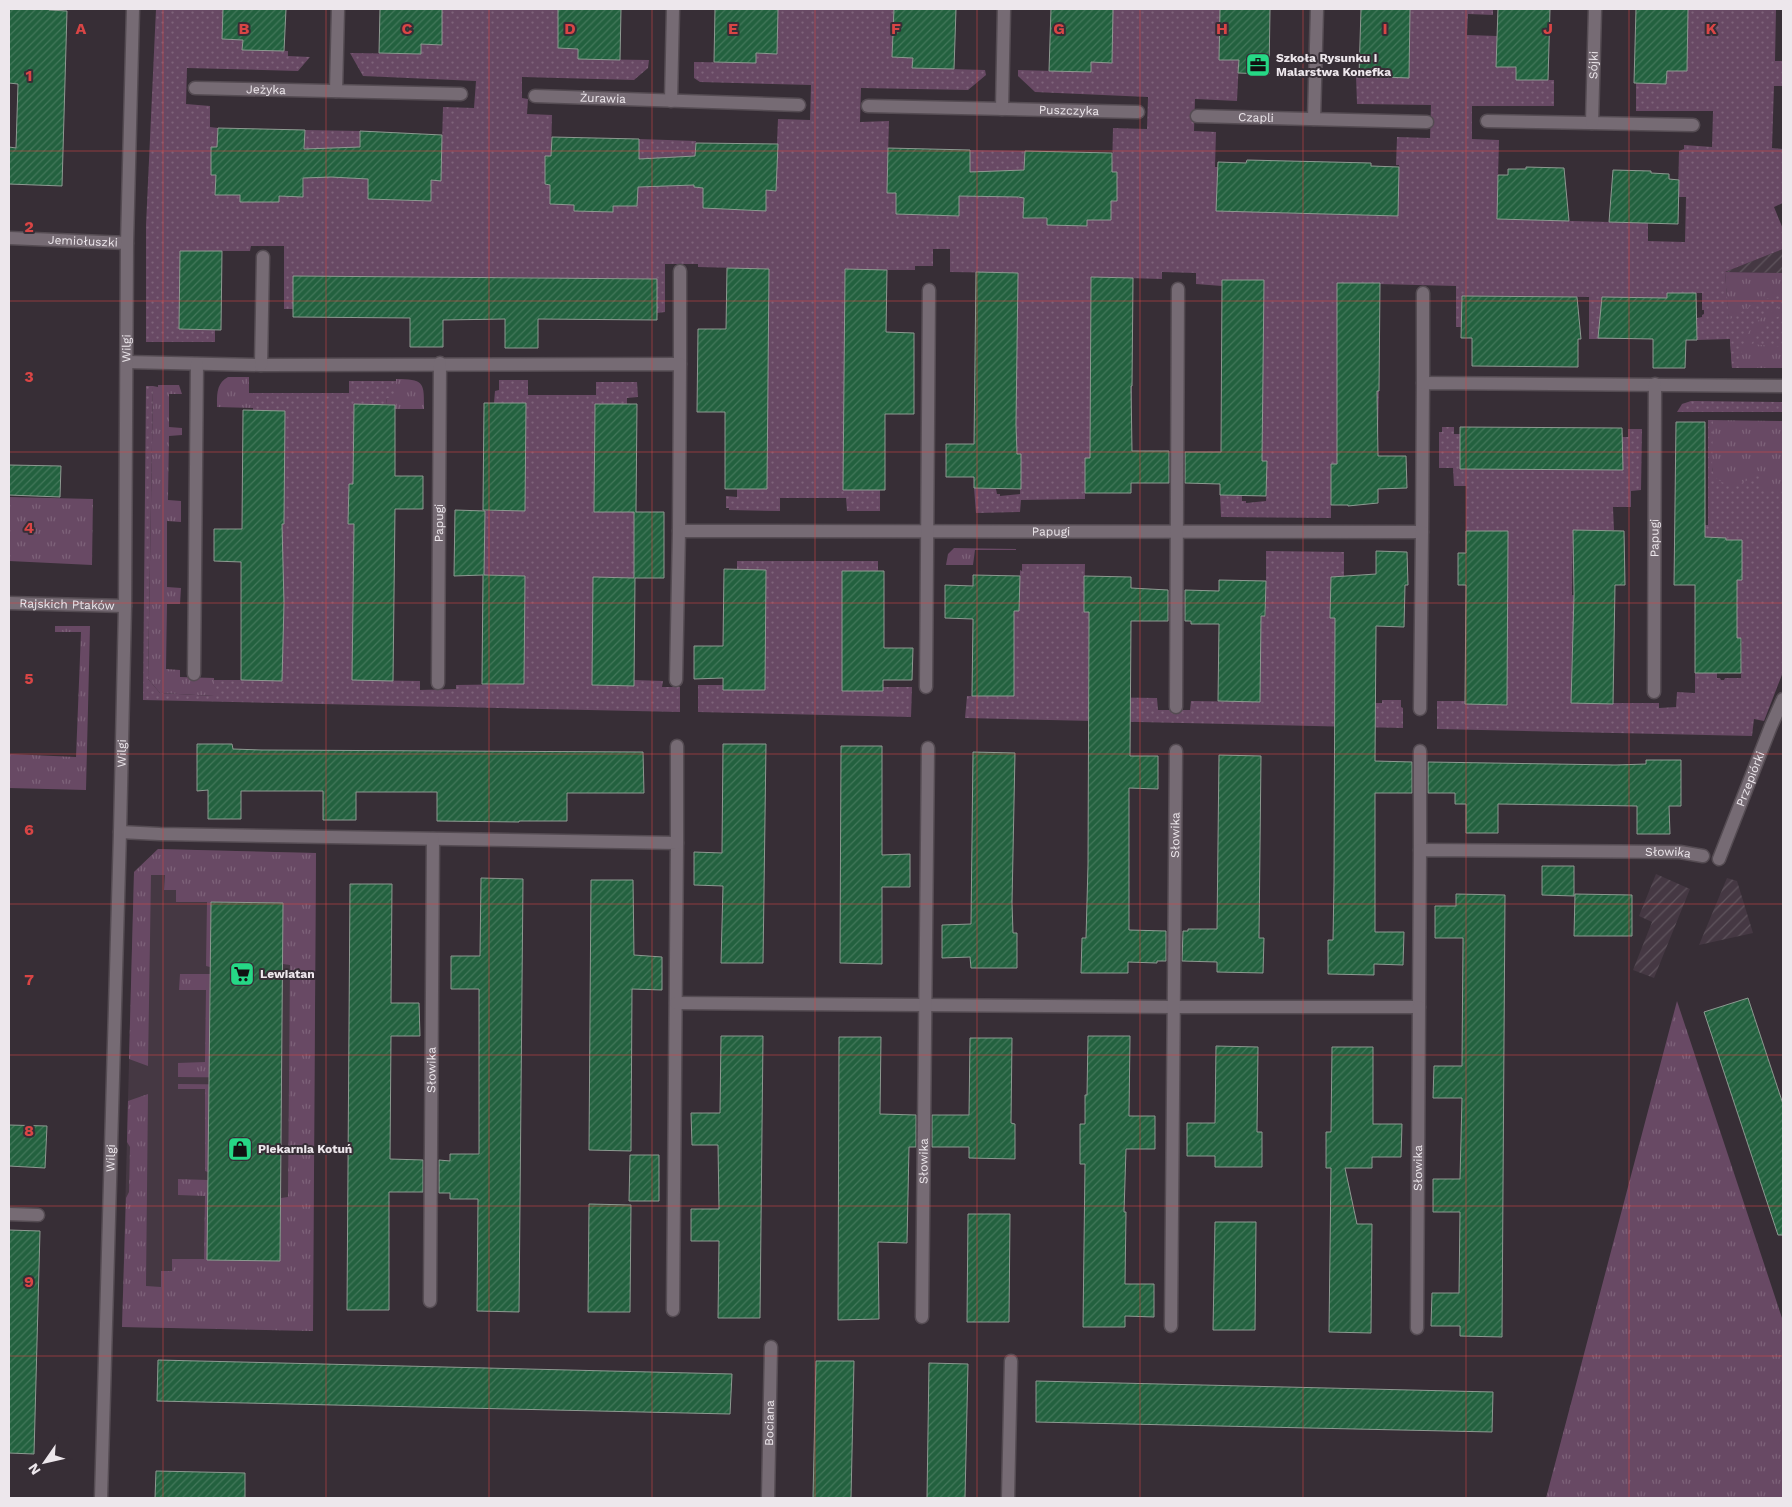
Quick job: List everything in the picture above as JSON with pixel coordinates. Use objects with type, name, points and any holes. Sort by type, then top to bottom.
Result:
[{"type":"street","name":"Wilgi","points":[[101,1498],[125,606],[127,243],[133,9]]},
{"type":"street","points":[[336,91],[338,9]]},
{"type":"street","points":[[671,101],[673,9]]},
{"type":"street","points":[[1002,109],[1004,9]]},
{"type":"street","points":[[1314,119],[1317,9]]},
{"type":"street","name":"Sójki","points":[[1592,123],[1595,9]]},
{"type":"street","name":"Jeżyka","points":[[195,88],[461,94]]},
{"type":"street","name":"Żurawia","points":[[535,96],[799,105]]},
{"type":"street","name":"Puszczyka","points":[[868,106],[1138,112]]},
{"type":"street","name":"Czapli","points":[[1197,116],[1427,122]]},
{"type":"street","points":[[1488,121],[1692,125]]},
{"type":"street","name":"Jemiołuszki","points":[[9,238],[127,243]]},
{"type":"street","points":[[261,365],[263,258]]},
{"type":"street","points":[[676,680],[679,531],[680,271]]},
{"type":"street","points":[[1176,707],[1178,289]]},
{"type":"street","points":[[926,687],[929,290]]},
{"type":"street","points":[[1420,709],[1423,293]]},
{"type":"street","points":[[127,362],[261,365],[440,363],[680,364]]},
{"type":"street","name":"Papugi","points":[[438,683],[440,363]]},
{"type":"street","points":[[194,674],[197,364]]},
{"type":"street","points":[[1423,383],[1783,386]]},
{"type":"street","name":"Papugi","points":[[1654,692],[1655,384]]},
{"type":"street","name":"Papugi","points":[[679,531],[1422,532]]},
{"type":"street","name":"Rajskich Ptaków","points":[[9,603],[125,606]]},
{"type":"street","name":"Przepiórki","points":[[1719,859],[1783,699]]},
{"type":"street","points":[[673,1310],[677,746]]},
{"type":"street","name":"Słowika","points":[[922,1317],[928,748]]},
{"type":"street","name":"Słowika","points":[[1171,1326],[1176,751]]},
{"type":"street","name":"Słowika","points":[[1417,1328],[1420,751]]},
{"type":"street","points":[[120,832],[677,843]]},
{"type":"street","name":"Słowika","points":[[430,1301],[434,839]]},
{"type":"street","name":"Słowika","points":[[1420,850],[1680,852],[1703,856]]},
{"type":"street","points":[[676,1003],[1174,1008],[1419,1007]]},
{"type":"street","points":[[9,1214],[38,1215]]},
{"type":"street","name":"Bociana","points":[[768,1498],[771,1347]]},
{"type":"street","points":[[1008,1498],[1011,1361]]},
{"type":"shaded area","points":[[1783,249],[1783,273],[1725,272]]},
{"type":"shaded area","points":[[158,849],[316,853],[313,1331],[122,1327],[134,872]]},
{"type":"shaded area","points":[[1656,874],[1690,889],[1654,978],[1633,970],[1652,922],[1639,916]]},
{"type":"shaded area","points":[[1727,878],[1737,881],[1753,933],[1699,945]]},
{"type":"green space","points":[[156,9],[223,9],[222,39],[243,40],[242,50],[288,51],[288,56],[310,57],[298,71],[187,68],[186,104],[210,106],[210,127],[218,128],[217,147],[211,147],[211,175],[216,175],[216,194],[240,195],[240,202],[279,202],[279,196],[303,197],[305,130],[360,131],[359,177],[368,178],[368,199],[430,201],[431,180],[441,180],[443,107],[474,108],[476,81],[363,76],[350,53],[420,54],[421,44],[441,45],[442,9],[559,9],[558,48],[578,49],[578,59],[649,60],[648,68],[634,80],[522,77],[522,98],[528,99],[527,114],[552,115],[551,156],[545,156],[545,184],[550,185],[550,204],[574,205],[574,211],[613,212],[613,206],[637,206],[638,187],[643,187],[644,159],[639,159],[639,139],[696,141],[694,187],[703,188],[703,208],[765,211],[766,190],[775,191],[778,119],[810,120],[811,85],[700,82],[694,78],[694,62],[756,63],[756,53],[777,54],[778,9],[894,9],[892,57],[913,58],[913,68],[985,70],[986,75],[968,90],[861,88],[860,122],[889,121],[887,193],[896,193],[896,214],[958,216],[959,196],[969,196],[970,150],[1025,151],[1024,170],[1019,171],[1018,198],[1024,198],[1023,218],[1087,220],[1111,201],[1117,201],[1117,173],[1112,172],[1113,128],[1147,129],[1148,97],[1035,92],[1018,76],[1018,70],[1090,72],[1091,62],[1112,63],[1113,9],[1220,9],[1219,59],[1239,60],[1237,101],[1195,99],[1194,131],[1216,132],[1215,167],[1218,167],[1217,211],[1254,212],[1276,193],[1276,213],[1339,214],[1360,196],[1360,215],[1398,216],[1399,165],[1396,165],[1397,137],[1430,138],[1431,105],[1357,104],[1356,76],[1388,77],[1389,64],[1409,64],[1410,9],[1493,9],[1493,15],[1468,14],[1467,35],[1497,36],[1496,66],[1516,67],[1516,80],[1554,80],[1554,106],[1472,106],[1472,139],[1499,140],[1497,219],[1648,223],[1648,241],[1685,242],[1686,197],[1678,197],[1679,151],[1684,149],[1684,145],[1712,147],[1713,111],[1636,111],[1636,83],[1666,84],[1667,71],[1687,71],[1688,9],[1776,9],[1775,61],[1783,61],[1783,86],[1774,86],[1772,148],[1783,149],[1783,203],[1774,207],[1783,229],[1783,249],[1725,272],[1729,320],[1755,304],[1775,296],[1783,295],[1783,306],[1763,316],[1756,322],[1746,337],[1739,368],[1732,368],[1730,339],[1697,340],[1697,318],[1702,317],[1704,314],[1704,310],[1702,310],[1702,293],[1667,293],[1667,298],[1632,298],[1632,339],[1589,339],[1589,297],[1462,296],[1461,327],[1456,327],[1456,286],[1338,283],[1337,390],[1379,391],[1378,434],[1337,435],[1337,464],[1331,464],[1331,518],[1221,517],[1220,495],[1242,496],[1242,501],[1246,501],[1246,503],[1266,501],[1267,461],[1262,461],[1264,281],[1223,280],[1222,286],[1196,284],[1196,273],[1162,272],[1162,279],[1091,277],[1090,385],[1132,386],[1131,429],[1090,429],[1090,458],[1085,459],[1085,499],[1021,500],[1020,512],[976,513],[974,488],[996,489],[997,494],[1000,494],[1000,496],[1020,494],[1021,454],[1017,454],[1016,424],[976,423],[1016,382],[1018,273],[950,272],[950,249],[933,249],[933,266],[915,266],[915,270],[845,270],[843,490],[880,490],[880,511],[847,511],[846,498],[780,498],[780,511],[729,510],[729,508],[726,508],[726,496],[737,497],[737,489],[767,489],[769,269],[698,267],[698,264],[665,264],[665,312],[657,313],[657,279],[600,278],[599,312],[559,278],[495,277],[495,311],[454,309],[454,277],[390,277],[351,309],[350,276],[293,276],[293,309],[284,309],[284,246],[251,246],[250,251],[180,251],[179,329],[215,330],[215,342],[146,342],[146,225]]},
{"type":"green space","points":[[1725,272],[1783,273],[1783,368],[1732,368]]},
{"type":"green space","points":[[1783,314],[1783,347],[1751,344],[1766,323]]},
{"type":"green space","points":[[228,377],[249,377],[249,393],[253,393],[253,408],[217,407],[219,386]]},
{"type":"green space","points":[[396,379],[413,380],[421,384],[424,393],[424,409],[395,409],[395,405],[386,404],[387,398],[396,398]]},
{"type":"green space","points":[[499,380],[528,380],[528,395],[596,395],[596,382],[637,382],[638,397],[627,398],[627,404],[595,404],[594,511],[634,512],[634,578],[593,577],[592,685],[634,686],[634,680],[663,681],[662,687],[680,687],[680,712],[143,700],[146,386],[153,386],[148,679],[160,693],[214,696],[214,680],[282,680],[284,598],[244,524],[284,524],[285,411],[253,411],[253,393],[349,393],[349,381],[396,381],[396,398],[387,398],[386,404],[354,405],[353,484],[349,484],[348,524],[395,520],[395,567],[353,567],[352,680],[420,681],[420,690],[456,689],[456,685],[524,684],[525,576],[484,575],[485,511],[525,511],[526,403],[494,403],[495,391],[499,390]]},
{"type":"green space","points":[[158,385],[179,385],[182,394],[169,394],[169,427],[182,428],[182,435],[169,436],[168,500],[181,501],[181,522],[167,521],[167,587],[181,588],[180,604],[167,604],[166,669],[180,670],[180,677],[214,678],[214,696],[160,693],[148,679],[153,386],[158,387]]},
{"type":"green space","points":[[1691,401],[1783,402],[1783,412],[1677,412],[1682,404]]},
{"type":"green space","points":[[1708,420],[1783,421],[1783,490],[1761,490],[1717,526]]},
{"type":"green space","points":[[1708,420],[1713,420],[1712,469],[1716,478],[1724,483],[1734,484],[1744,482],[1760,470],[1761,490],[1783,490],[1783,672],[1764,721],[1754,719],[1752,736],[1437,729],[1437,701],[1465,701],[1465,704],[1506,705],[1507,647],[1465,646],[1466,596],[1508,596],[1508,531],[1466,531],[1466,486],[1454,486],[1453,468],[1439,468],[1439,432],[1442,432],[1442,427],[1454,427],[1454,434],[1460,434],[1460,469],[1517,427],[1542,427],[1564,428],[1622,469],[1622,437],[1628,437],[1628,429],[1642,429],[1641,490],[1631,491],[1631,507],[1613,507],[1614,530],[1573,530],[1572,595],[1614,596],[1614,646],[1572,645],[1571,703],[1659,703],[1659,708],[1676,707],[1677,692],[1695,693],[1695,673],[1717,673],[1717,678],[1721,680],[1725,678],[1741,678],[1742,638],[1737,638],[1737,580],[1742,580],[1742,540],[1703,545],[1703,525],[1708,525]]},
{"type":"green space","points":[[9,497],[93,499],[92,565],[9,561]]},
{"type":"green space","points":[[954,548],[1016,550],[975,550],[973,565],[946,565],[948,554]]},
{"type":"green space","points":[[1266,551],[1344,552],[1344,577],[1331,578],[1330,617],[1335,618],[1335,703],[1382,703],[1382,700],[1401,700],[1403,728],[965,718],[967,696],[1013,696],[1014,611],[1019,610],[1020,570],[1022,571],[1022,564],[1085,564],[1084,612],[1089,612],[1088,697],[1157,698],[1158,710],[1190,710],[1191,701],[1260,702],[1261,616],[1266,616]]},
{"type":"green space","points":[[737,561],[878,561],[878,571],[842,571],[842,691],[883,691],[883,687],[912,687],[911,717],[698,712],[698,685],[723,685],[723,690],[765,690],[766,570],[737,570]]},
{"type":"green space","points":[[55,626],[90,626],[86,790],[9,788],[9,754],[76,757],[81,632],[55,632]]},
{"type":"green space","points":[[158,849],[316,853],[313,1331],[122,1327],[126,1198],[129,1192],[128,1101],[148,1094],[146,1286],[161,1287],[161,1271],[172,1271],[172,1259],[204,1259],[205,1196],[178,1195],[178,1179],[208,1180],[280,1261],[281,1198],[288,1197],[290,965],[283,964],[283,903],[211,902],[210,967],[206,966],[207,902],[176,902],[176,890],[164,890],[165,875],[151,875],[148,1066],[129,1059],[134,872]]},
{"type":"green space","points":[[180,974],[210,974],[209,1054],[282,1055],[282,1078],[178,1077],[178,1063],[205,1062],[206,990],[179,990]]},
{"type":"green space","points":[[1677,1001],[1783,1321],[1783,1498],[1546,1498]]},
{"type":"green space","points":[[178,1084],[282,1085],[282,1108],[209,1108],[208,1172],[205,1171],[205,1089],[178,1089]]},
{"type":"building","points":[[9,9],[67,11],[62,186],[9,184],[9,147],[16,148],[18,84],[9,83]]},
{"type":"building","points":[[223,9],[286,9],[284,51],[242,50],[243,40],[222,39]]},
{"type":"building","points":[[380,9],[442,9],[442,45],[421,44],[421,54],[379,53]]},
{"type":"building","points":[[558,9],[621,9],[620,60],[578,59],[578,49],[558,48]]},
{"type":"building","points":[[715,9],[778,9],[777,54],[756,53],[756,63],[714,62]]},
{"type":"building","points":[[894,9],[956,9],[954,69],[912,68],[913,58],[892,57]]},
{"type":"building","points":[[1051,9],[1113,9],[1112,63],[1091,62],[1091,72],[1049,71]]},
{"type":"building","points":[[1220,9],[1270,9],[1269,74],[1238,73],[1239,60],[1219,60]]},
{"type":"building","points":[[1361,9],[1410,9],[1409,78],[1359,76]]},
{"type":"building","points":[[1498,9],[1550,9],[1548,80],[1516,80],[1516,67],[1496,67]]},
{"type":"building","points":[[1636,9],[1688,9],[1687,71],[1667,71],[1666,84],[1634,83]]},
{"type":"building","points":[[218,128],[305,130],[304,149],[360,147],[360,131],[442,135],[441,181],[431,180],[431,201],[368,199],[368,179],[331,177],[303,178],[303,197],[279,196],[279,202],[240,202],[240,195],[215,195],[216,175],[211,175],[211,147],[217,147]]},
{"type":"building","points":[[552,137],[639,139],[639,159],[695,156],[696,143],[778,144],[776,191],[766,190],[766,211],[703,208],[703,188],[694,187],[694,185],[638,187],[637,206],[613,206],[613,212],[574,211],[574,205],[550,204],[550,185],[545,184],[545,156],[551,156]]},
{"type":"building","points":[[888,148],[970,150],[970,172],[1024,170],[1025,151],[1112,153],[1112,172],[1117,172],[1117,201],[1111,201],[1111,220],[1087,220],[1087,226],[1047,225],[1047,218],[1023,218],[1024,198],[1018,197],[959,196],[959,216],[896,214],[896,193],[887,193]]},
{"type":"building","points":[[1247,160],[1371,163],[1371,166],[1399,167],[1398,216],[1216,211],[1218,162],[1246,163]]},
{"type":"building","points":[[1526,167],[1564,168],[1569,221],[1497,219],[1498,175],[1508,175],[1508,169],[1526,169]]},
{"type":"building","points":[[1613,170],[1651,171],[1651,173],[1669,174],[1669,179],[1679,180],[1678,224],[1609,222]]},
{"type":"building","points":[[180,251],[222,251],[221,330],[179,329]]},
{"type":"building","points":[[727,268],[769,269],[767,489],[725,489],[725,412],[697,412],[698,329],[726,329]]},
{"type":"building","points":[[845,269],[887,270],[886,332],[914,333],[914,414],[885,414],[885,490],[843,490]]},
{"type":"building","points":[[976,272],[1018,273],[1016,424],[1017,454],[1021,454],[1021,489],[974,488],[974,477],[946,477],[946,444],[974,444]]},
{"type":"building","points":[[293,276],[657,279],[657,320],[538,319],[538,348],[505,348],[505,319],[443,320],[443,347],[410,347],[410,318],[293,317]]},
{"type":"building","points":[[1091,277],[1133,278],[1132,451],[1169,451],[1169,483],[1131,483],[1131,493],[1085,493],[1085,458],[1090,458]]},
{"type":"building","points":[[1222,280],[1264,280],[1262,461],[1267,461],[1266,496],[1220,495],[1220,484],[1185,483],[1185,452],[1221,452]]},
{"type":"building","points":[[1337,283],[1380,283],[1379,391],[1377,391],[1378,456],[1406,456],[1407,488],[1378,489],[1378,503],[1348,506],[1331,505],[1331,464],[1337,464]]},
{"type":"building","points":[[1667,293],[1696,293],[1697,340],[1686,340],[1685,368],[1653,368],[1653,339],[1598,338],[1602,297],[1667,298]]},
{"type":"building","points":[[1462,296],[1577,297],[1581,339],[1578,339],[1578,367],[1472,366],[1472,338],[1461,338]]},
{"type":"building","points":[[484,403],[526,403],[525,511],[483,510]]},
{"type":"building","points":[[354,404],[395,405],[395,476],[423,476],[423,509],[395,509],[393,681],[352,680],[354,524],[348,524],[349,484],[353,484]]},
{"type":"building","points":[[595,404],[637,404],[636,512],[664,512],[664,578],[635,578],[634,686],[592,685],[593,577],[634,578],[634,512],[594,512]]},
{"type":"building","points":[[243,410],[285,411],[284,524],[282,524],[284,603],[282,681],[241,680],[241,562],[214,561],[214,529],[242,529]]},
{"type":"building","points":[[1676,422],[1705,422],[1705,537],[1742,540],[1742,580],[1737,580],[1737,638],[1741,638],[1741,673],[1695,673],[1695,585],[1674,585]]},
{"type":"building","points":[[1460,427],[1622,428],[1623,470],[1460,469]]},
{"type":"building","points":[[9,465],[61,466],[60,497],[9,495]]},
{"type":"building","points":[[455,510],[485,511],[484,575],[525,576],[524,684],[482,684],[483,575],[454,576]]},
{"type":"building","points":[[1573,530],[1624,531],[1625,585],[1615,585],[1613,704],[1571,703],[1574,595]]},
{"type":"building","points":[[1466,531],[1508,531],[1507,705],[1465,704],[1466,585],[1458,585],[1458,553],[1466,553]]},
{"type":"building","points":[[1376,551],[1407,552],[1408,585],[1405,585],[1404,627],[1376,626],[1375,761],[1412,762],[1412,793],[1375,793],[1375,932],[1404,932],[1403,965],[1374,964],[1374,975],[1328,974],[1328,940],[1333,940],[1334,883],[1335,618],[1330,618],[1331,577],[1376,574]]},
{"type":"building","points":[[724,569],[766,570],[765,690],[723,690],[723,678],[694,679],[694,646],[723,646]]},
{"type":"building","points":[[842,571],[884,571],[884,648],[913,648],[912,680],[883,680],[883,691],[842,691]]},
{"type":"building","points":[[973,575],[1020,576],[1019,611],[1014,611],[1014,696],[972,696],[973,619],[945,618],[945,585],[973,586]]},
{"type":"building","points":[[1084,576],[1131,577],[1131,588],[1168,590],[1168,621],[1131,621],[1130,756],[1158,756],[1158,789],[1129,788],[1129,930],[1166,931],[1166,961],[1157,961],[1157,963],[1128,962],[1128,973],[1081,973],[1082,938],[1086,938],[1088,865],[1089,612],[1084,612]]},
{"type":"building","points":[[1219,580],[1266,581],[1265,616],[1261,616],[1260,702],[1218,701],[1219,624],[1191,624],[1191,621],[1185,621],[1185,590],[1219,591]]},
{"type":"building","points":[[197,744],[232,744],[233,749],[261,750],[643,752],[644,793],[567,793],[567,821],[519,822],[437,821],[437,792],[356,792],[356,820],[323,820],[323,791],[241,791],[241,819],[208,819],[208,790],[197,791]]},
{"type":"building","points":[[723,744],[766,744],[763,963],[721,963],[723,886],[694,885],[694,852],[722,853]]},
{"type":"building","points":[[841,746],[882,746],[882,855],[910,854],[910,887],[882,887],[882,964],[840,963]]},
{"type":"building","points":[[973,752],[1015,753],[1012,903],[1013,933],[1017,933],[1017,968],[971,968],[970,957],[942,958],[942,925],[971,924]]},
{"type":"building","points":[[1219,755],[1261,756],[1259,938],[1264,938],[1263,973],[1217,972],[1217,962],[1182,961],[1183,931],[1188,931],[1188,929],[1217,929]]},
{"type":"building","points":[[1646,760],[1681,760],[1681,806],[1669,806],[1670,834],[1637,834],[1637,806],[1498,804],[1498,833],[1466,833],[1466,804],[1455,804],[1455,793],[1428,793],[1428,762],[1616,765],[1646,764]]},
{"type":"building","points":[[1542,866],[1574,866],[1574,896],[1542,895]]},
{"type":"building","points":[[481,878],[523,879],[519,1312],[477,1311],[478,1199],[450,1199],[450,1193],[439,1193],[439,1160],[450,1161],[450,1154],[479,1154],[479,989],[451,989],[451,956],[480,956]]},
{"type":"building","points":[[591,880],[633,880],[634,955],[662,957],[662,990],[632,989],[631,1151],[589,1150]]},
{"type":"building","points":[[350,884],[392,884],[391,1003],[419,1003],[420,1036],[391,1036],[390,1159],[423,1160],[423,1192],[389,1192],[389,1310],[347,1310]]},
{"type":"building","points":[[1456,894],[1505,895],[1502,1337],[1460,1336],[1460,1326],[1431,1326],[1432,1293],[1459,1293],[1460,1212],[1433,1212],[1433,1179],[1460,1179],[1462,1098],[1433,1098],[1434,1066],[1462,1066],[1463,938],[1435,938],[1435,906],[1456,906]]},
{"type":"building","points":[[1575,894],[1632,895],[1632,936],[1574,936]]},
{"type":"building","points":[[211,902],[283,903],[280,1261],[207,1260]]},
{"type":"building","points":[[1748,998],[1783,1104],[1783,1235],[1778,1235],[1704,1012]]},
{"type":"building","points":[[721,1036],[763,1036],[760,1318],[718,1318],[719,1241],[691,1241],[691,1209],[719,1209],[718,1145],[692,1145],[691,1113],[720,1113]]},
{"type":"building","points":[[1088,1036],[1130,1036],[1129,1116],[1155,1116],[1155,1149],[1126,1149],[1124,1212],[1126,1212],[1125,1284],[1154,1284],[1154,1317],[1125,1316],[1125,1327],[1083,1327],[1085,1164],[1080,1164],[1080,1124],[1085,1124]]},
{"type":"building","points":[[839,1037],[881,1037],[880,1114],[916,1115],[916,1147],[909,1147],[907,1243],[878,1242],[879,1319],[838,1320]]},
{"type":"building","points":[[970,1038],[1012,1038],[1011,1123],[1015,1124],[1015,1159],[969,1158],[969,1147],[932,1147],[932,1115],[969,1115]]},
{"type":"building","points":[[1216,1046],[1258,1047],[1257,1132],[1262,1132],[1262,1167],[1215,1167],[1215,1156],[1187,1156],[1187,1123],[1215,1123]]},
{"type":"building","points":[[1332,1047],[1373,1047],[1373,1124],[1402,1124],[1401,1157],[1372,1157],[1372,1168],[1345,1168],[1357,1224],[1372,1224],[1371,1333],[1329,1332],[1331,1168],[1326,1168],[1326,1132],[1331,1132]]},
{"type":"building","points":[[9,1125],[47,1126],[45,1168],[9,1166]]},
{"type":"building","points":[[630,1155],[659,1155],[659,1201],[629,1201]]},
{"type":"building","points":[[589,1204],[631,1205],[630,1312],[588,1312]]},
{"type":"building","points":[[968,1214],[1010,1214],[1009,1322],[967,1322]]},
{"type":"building","points":[[1215,1222],[1256,1222],[1255,1330],[1213,1330]]},
{"type":"building","points":[[9,1230],[40,1231],[34,1454],[9,1453]]},
{"type":"building","points":[[158,1360],[732,1374],[730,1414],[157,1401]]},
{"type":"building","points":[[816,1361],[854,1361],[851,1498],[813,1498]]},
{"type":"building","points":[[929,1363],[968,1364],[965,1498],[927,1498]]},
{"type":"building","points":[[1036,1381],[1493,1392],[1492,1432],[1036,1422]]},
{"type":"building","points":[[156,1471],[245,1473],[245,1498],[155,1498]]},
{"type":"place","name":"Szkoła Rysunku i Malarstwa Konefka","points":[[1258,65]]},
{"type":"place","name":"Lewiatan","points":[[242,974]]},
{"type":"place","name":"Piekarnia Kotuń","points":[[240,1149]]}]
